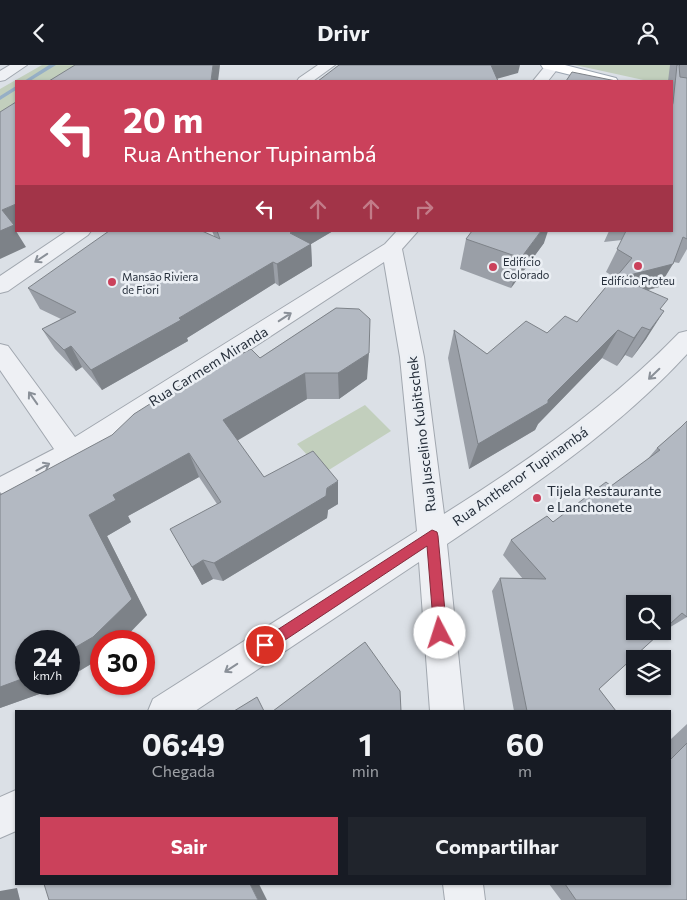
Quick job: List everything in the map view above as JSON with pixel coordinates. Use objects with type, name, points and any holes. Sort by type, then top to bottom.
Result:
[{"type":"main road","points":[[550,66],[607,80]]},
{"type":"street","points":[[0,77],[20,65]]},
{"type":"street","points":[[306,80],[328,65]]},
{"type":"street","points":[[541,80],[550,66]]},
{"type":"street","points":[[0,286],[80,232]]},
{"type":"street","name":"Rua Carmem Miranda","points":[[0,490],[71,453],[400,240]]},
{"type":"street","name":"Rua Juscelino Kubitschek","points":[[400,240],[432,536],[447,710]]},
{"type":"street","name":"Rua Anthenor Tupinambá","points":[[167,710],[492,498],[593,426],[652,376],[687,339]]},
{"type":"street","points":[[0,352],[71,453]]},
{"type":"street","points":[[0,819],[15,810]]},
{"type":"street","points":[[463,885],[465,900]]},
{"type":"green space","points":[[42,65],[76,65],[52,80],[16,80]]},
{"type":"green space","points":[[575,65],[687,65],[672,80],[643,80]]},
{"type":"green space","points":[[15,80],[15,104],[0,113],[0,89]]},
{"type":"green space","points":[[365,405],[391,431],[324,473],[297,444]]},
{"type":"building","points":[[75,65],[213,65],[211,80],[51,80]]},
{"type":"building","points":[[339,65],[491,65],[498,80],[319,80]]},
{"type":"building","points":[[677,65],[680,65],[680,77],[687,78],[687,239],[683,237],[673,264],[618,278],[616,277],[632,258],[617,249],[626,232],[673,232],[673,103]]},
{"type":"building","points":[[572,72],[611,80],[567,80]]},
{"type":"building","points":[[15,103],[15,204],[2,210],[14,225],[0,231],[0,112]]},
{"type":"building","points":[[108,232],[204,232],[220,239],[217,232],[292,232],[290,233],[311,244],[277,264],[273,262],[179,318],[181,320],[91,370],[71,346],[64,350],[42,329],[76,312],[28,288]]},
{"type":"building","points":[[471,232],[540,232],[521,258],[466,239]]},
{"type":"building","points":[[615,276],[668,299],[660,309],[664,311],[650,330],[642,327],[634,338],[618,330],[548,400],[548,403],[478,444],[454,330],[487,354],[526,321],[547,333],[565,316],[577,322]]},
{"type":"building","points":[[336,308],[359,309],[370,319],[369,353],[338,373],[305,373],[223,420],[264,477],[313,451],[338,481],[327,488],[326,496],[214,563],[203,560],[192,567],[170,529],[221,502],[189,453],[113,495],[116,500],[89,515],[132,599],[100,630],[90,630],[90,639],[80,645],[80,630],[15,630],[15,681],[0,687],[0,495],[112,435],[134,414],[172,390],[251,349],[260,358]]},
{"type":"building","points":[[687,421],[687,617],[682,613],[671,623],[671,595],[626,595],[626,640],[653,640],[642,650],[626,650],[626,664],[599,689],[615,710],[527,710],[500,578],[546,579],[511,540],[547,516],[553,522],[606,482],[611,486],[660,450],[657,448]]},
{"type":"building","points":[[365,642],[400,691],[401,710],[274,710]]},
{"type":"building","points":[[257,697],[264,710],[236,710]]},
{"type":"building","points":[[687,743],[687,900],[576,900],[566,885],[671,885],[671,759]]},
{"type":"building","points":[[44,885],[250,885],[258,900],[49,900]]},
{"type":"waterway","points":[[29,80],[53,65]]},
{"type":"waterway","points":[[0,98],[15,89]]},
{"type":"place","name":"Edifício Proteu","points":[[638,266]]},
{"type":"place","name":"Edifício Colorado","points":[[493,267]]},
{"type":"place","name":"Mansão Riviera de Fiori","points":[[112,282]]},
{"type":"place","name":"Tijela Restaurante e Lanchonete","points":[[537,498]]},
{"type":"route","points":[[265,645],[432,536],[440,633]]}]
